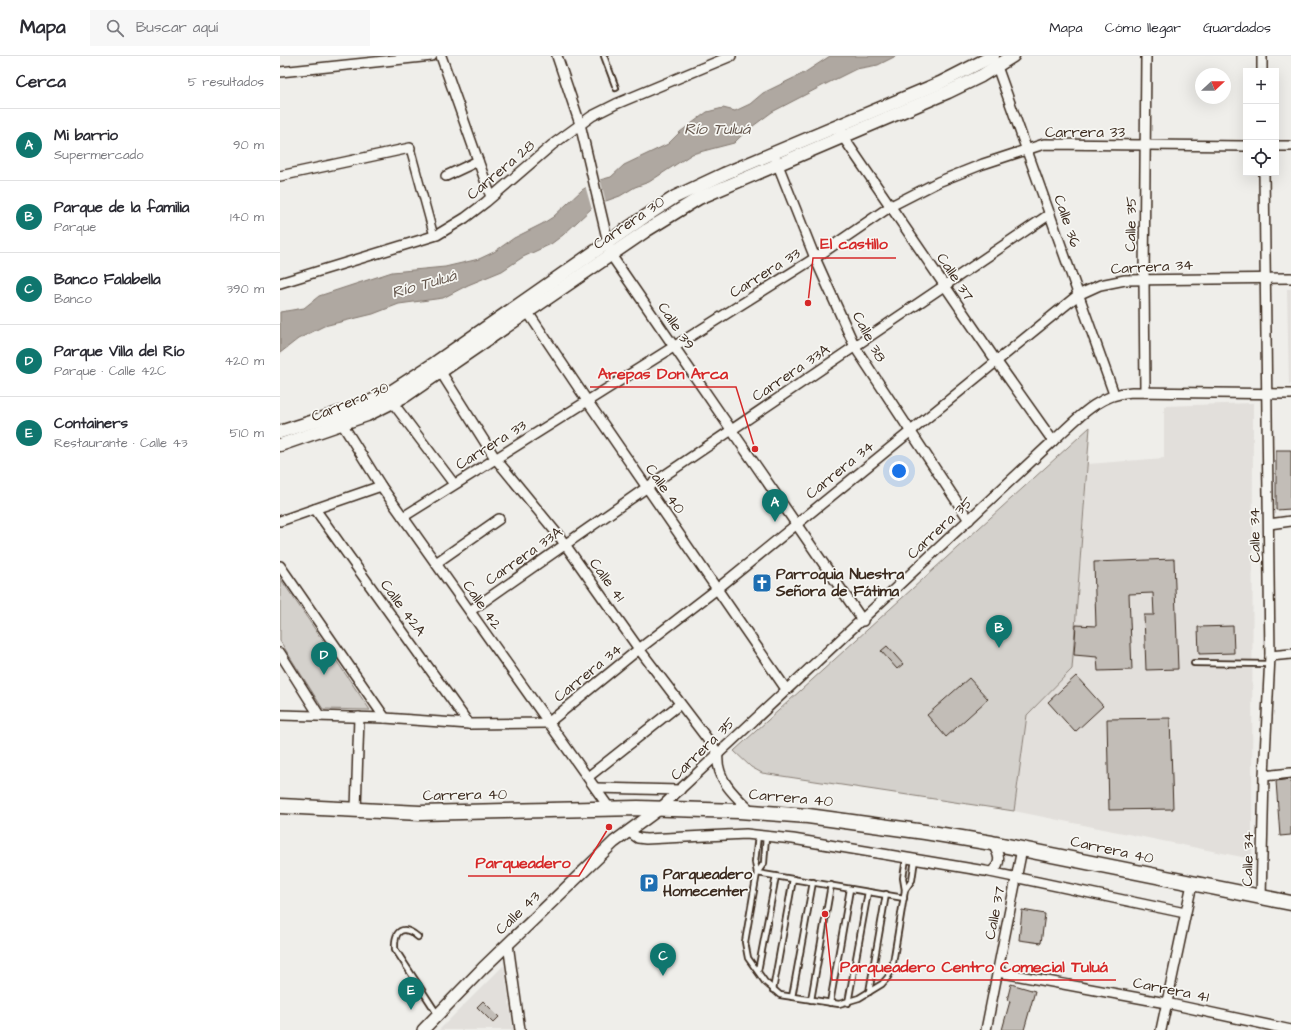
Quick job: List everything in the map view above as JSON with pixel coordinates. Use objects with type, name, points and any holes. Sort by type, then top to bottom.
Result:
[{"type":"main road","name":"Carrera 30","points":[[280,432],[339,419],[368,415],[393,403],[439,368],[610,249],[684,206],[776,159],[840,132],[940,83],[995,60],[1013,56]]},
{"type":"main road","name":"Carrera 30","points":[[280,445],[339,419],[439,368]]},
{"type":"main road","name":"Carrera 40","points":[[280,806],[420,814],[659,809],[752,812],[823,817],[992,843],[1291,903]]},
{"type":"street","points":[[280,72],[432,56]]},
{"type":"street","points":[[441,56],[491,197]]},
{"type":"street","name":"Calle 39","points":[[557,56],[580,124],[610,249],[674,347],[863,621]]},
{"type":"street","name":"Carrera 28","points":[[280,283],[434,236],[465,218],[580,124],[616,104],[730,56]]},
{"type":"street","name":"Calle 35","points":[[1145,392],[1144,280],[1146,56]]},
{"type":"street","points":[[1262,56],[1262,68]]},
{"type":"street","name":"Calle 36","points":[[995,60],[1114,394]]},
{"type":"street","name":"Calle 37","points":[[840,132],[944,286],[1054,441]]},
{"type":"street","name":"Carrera 33","points":[[403,517],[815,258],[891,206],[952,176],[1027,148],[1044,144],[1243,146]]},
{"type":"street","points":[[1279,146],[1291,146]]},
{"type":"street","points":[[280,176],[410,148],[434,236]]},
{"type":"street","name":"Calle 38","points":[[776,159],[815,258],[855,347],[969,520]]},
{"type":"street","points":[[446,176],[478,162]]},
{"type":"street","name":"Calle 34","points":[[1261,897],[1264,776],[1270,660],[1268,394],[1264,176]]},
{"type":"street","name":"Carrera 33A","points":[[470,611],[646,488],[1050,214]]},
{"type":"street","name":"Carrera 34","points":[[280,715],[385,718],[469,724],[548,723],[639,649],[717,589],[1078,295],[1100,285],[1113,282],[1144,280],[1291,278]]},
{"type":"street","name":"Calle 40","points":[[525,308],[646,488],[786,689]]},
{"type":"street","name":"Calle 41","points":[[439,368],[495,458],[565,545],[639,649],[718,753]]},
{"type":"street","name":"Carrera 35","points":[[659,809],[786,689],[863,621],[1089,408],[1114,394],[1145,392],[1291,394]]},
{"type":"street","points":[[393,403],[454,484]]},
{"type":"street","name":"Calle 42","points":[[339,419],[380,486],[610,809]]},
{"type":"street","points":[[280,521],[380,486]]},
{"type":"street","name":"Calle 42A","points":[[315,509],[469,724]]},
{"type":"street","points":[[436,563],[499,519]]},
{"type":"street","points":[[1269,524],[1291,521]]},
{"type":"street","points":[[280,566],[385,718]]},
{"type":"street","points":[[280,653],[319,715]]},
{"type":"street","points":[[1270,660],[1291,654]]},
{"type":"street","points":[[588,777],[680,704]]},
{"type":"street","points":[[356,810],[358,717]]},
{"type":"street","points":[[718,753],[717,764],[721,776],[738,798],[752,812]]},
{"type":"street","points":[[1264,776],[1291,773]]},
{"type":"street","points":[[596,788],[680,790]]},
{"type":"street","name":"Calle 43","points":[[423,1030],[508,944],[604,851],[628,831],[659,809]]},
{"type":"street","points":[[628,831],[638,838],[646,839],[723,835],[762,835],[991,872],[1185,914]]},
{"type":"street","name":"Calle 37","points":[[991,872],[999,863],[997,852],[992,843]]},
{"type":"street","name":"Calle 37","points":[[986,1030],[1022,849]]},
{"type":"street","points":[[1161,1030],[1192,884]]},
{"type":"street","points":[[508,944],[520,1030]]},
{"type":"street","name":"Carrera 41","points":[[998,972],[1166,1003],[1291,1030]]},
{"type":"lane","points":[[604,56],[616,88]]},
{"type":"lane","points":[[1194,663],[1270,660]]},
{"type":"lane","points":[[762,835],[756,862],[757,873],[745,942],[748,958],[773,990],[780,995],[830,1003],[848,1003],[869,992],[882,984],[892,969],[905,890],[903,878],[911,858]]},
{"type":"lane","points":[[757,873],[764,863],[762,835]]},
{"type":"lane","points":[[905,890],[912,880],[911,858]]},
{"type":"lane","points":[[757,873],[904,898]]},
{"type":"lane","points":[[758,971],[776,876]]},
{"type":"lane","points":[[773,990],[793,879]]},
{"type":"lane","points":[[792,997],[812,882]]},
{"type":"lane","points":[[811,1000],[831,885]]},
{"type":"lane","points":[[830,1003],[850,889]]},
{"type":"lane","points":[[848,1003],[868,892]]},
{"type":"lane","points":[[869,992],[886,894]]},
{"type":"lane","points":[[418,936],[410,930],[406,929],[400,931],[396,936],[395,949],[438,1015]]},
{"type":"shaded area","points":[[1287,289],[1291,289],[1291,384],[1289,384]]},
{"type":"shaded area","points":[[1253,403],[1252,859],[1014,811],[1027,715],[1072,669],[1088,464],[1164,458],[1164,406]]},
{"type":"shaded area","points":[[1090,427],[1072,669],[1027,715],[1014,811],[762,773],[751,767],[734,751]]},
{"type":"shaded area","points":[[280,578],[370,710],[323,709],[280,641]]},
{"type":"shaded area","points":[[504,965],[513,1030],[439,1030]]},
{"type":"water","name":"Río Tuluá","points":[[830,56],[896,56],[878,65],[856,69],[824,85],[772,112],[745,132],[734,143],[692,154],[649,182],[635,187],[620,196],[592,208],[551,244],[523,257],[502,271],[468,285],[443,298],[399,304],[373,314],[324,326],[298,339],[280,353],[280,312],[304,308],[319,296],[392,272],[445,267],[479,259],[494,252],[514,238],[553,217],[582,190],[596,181],[611,177],[624,165],[668,144],[680,132],[707,112],[723,108],[735,111],[750,104],[763,93],[804,73]]},
{"type":"pier","points":[[600,178],[606,203],[592,210],[585,185]]},
{"type":"building","points":[[1276,450],[1291,450],[1291,509],[1276,510]]},
{"type":"building","points":[[1174,559],[1178,669],[1146,670],[1144,615],[1154,615],[1153,593],[1129,594],[1132,670],[1098,671],[1097,657],[1074,655],[1076,625],[1096,626],[1094,562]]},
{"type":"building","points":[[1233,626],[1234,653],[1199,654],[1198,627]]},
{"type":"building","points":[[887,646],[903,664],[897,669],[881,651]]},
{"type":"building","points":[[1076,676],[1103,706],[1075,732],[1048,702]]},
{"type":"building","points":[[969,678],[988,699],[946,737],[927,715]]},
{"type":"building","points":[[1170,718],[1173,809],[1109,810],[1107,719]]},
{"type":"building","points":[[1291,779],[1291,835],[1280,836],[1276,781]]},
{"type":"building","points":[[1022,910],[1045,914],[1041,943],[1019,940]]},
{"type":"building","points":[[1011,984],[1035,991],[1024,1030],[1002,1030],[1010,1001],[1007,1000]]},
{"type":"building","points":[[483,1001],[499,1017],[493,1023],[477,1007]]},
{"type":"place","name":"El castillo","points":[[808,303]]},
{"type":"place","name":"Arepas Don Arca","points":[[755,449]]},
{"type":"place","name":"Mi barrio","points":[[775,522]]},
{"type":"place","name":"Parroquia Nuestra Señora de Fátima","points":[[762,583]]},
{"type":"place","name":"Parque de la familia","points":[[999,648]]},
{"type":"place","name":"Parque Villa del Río","points":[[324,675]]},
{"type":"place","name":"Parqueadero","points":[[609,827]]},
{"type":"place","name":"Parqueadero Homecenter","points":[[649,883]]},
{"type":"place","name":"Parqueadero Centro Comecial Tuluá","points":[[825,914]]},
{"type":"place","name":"Banco Falabella","points":[[663,976]]},
{"type":"place","name":"Containers","points":[[411,1010]]}]
